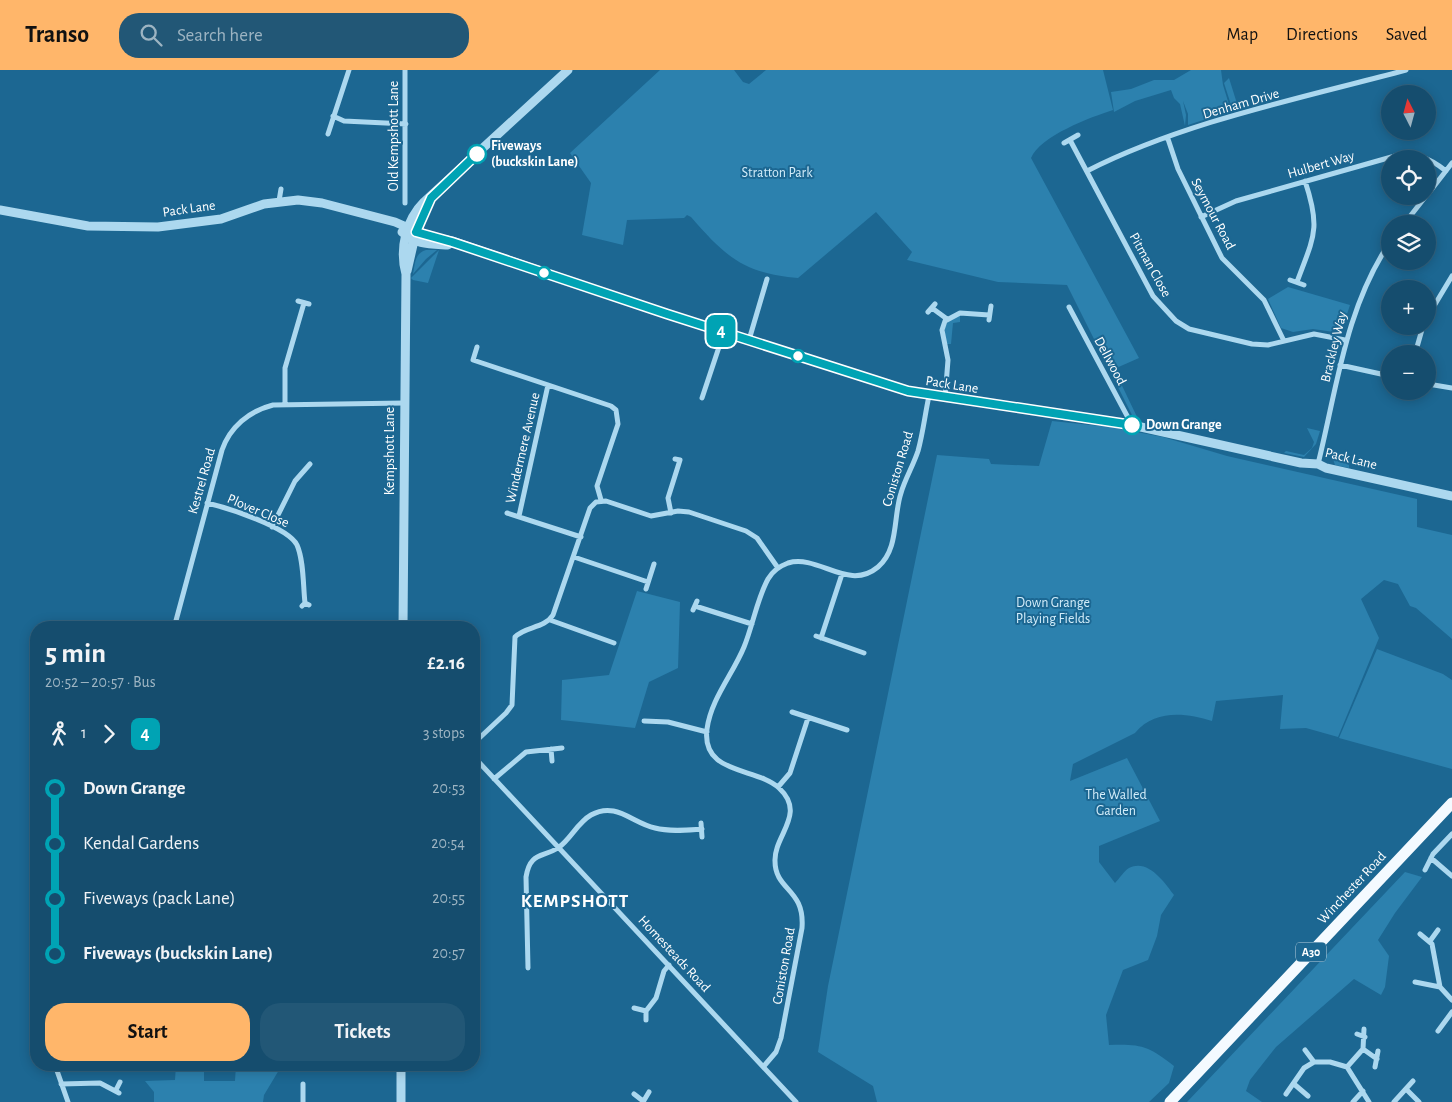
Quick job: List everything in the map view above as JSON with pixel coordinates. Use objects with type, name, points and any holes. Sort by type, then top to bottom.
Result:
[{"type":"main road","name":"Winchester Road","points":[[1170,1102],[1452,803]]},
{"type":"street","points":[[328,134],[349,70]]},
{"type":"street","name":"Old Kempshott Lane","points":[[405,70],[405,203]]},
{"type":"street","points":[[411,234],[414,213],[568,70]]},
{"type":"street","name":"Denham Drive","points":[[1087,171],[1124,152],[1243,114],[1406,70]]},
{"type":"street","points":[[334,116],[344,121],[406,124]]},
{"type":"street","points":[[1064,143],[1078,135]]},
{"type":"street","name":"Seymour Road","points":[[1168,139],[1178,169],[1222,258],[1264,300],[1284,341]]},
{"type":"street","name":"Pitman Close","points":[[1070,140],[1153,296],[1176,321],[1189,328],[1252,344],[1268,345],[1314,334],[1345,340]]},
{"type":"street","name":"Hulbert Way","points":[[1202,217],[1236,201],[1405,154],[1422,156],[1446,171]]},
{"type":"street","points":[[1436,184],[1452,163]]},
{"type":"street","points":[[1297,282],[1315,229],[1315,216],[1305,181]]},
{"type":"street","points":[[279,201],[281,189]]},
{"type":"street","name":"Pack Lane","points":[[0,210],[88,226],[158,228],[221,219],[260,205],[279,201],[322,203],[377,218],[411,234],[460,246],[892,386],[929,396],[1132,425],[1301,463],[1318,464],[1326,468],[1452,496]]},
{"type":"street","points":[[1411,215],[1419,205]]},
{"type":"street","name":"Kempshott Lane","points":[[403,621],[406,274],[404,264],[411,234]]},
{"type":"street","name":"Brackley Way","points":[[1318,464],[1345,340],[1365,285],[1381,257]]},
{"type":"street","points":[[1436,303],[1451,278]]},
{"type":"street","points":[[749,340],[767,279]]},
{"type":"street","points":[[1290,280],[1304,284]]},
{"type":"street","points":[[285,404],[285,368],[304,302]]},
{"type":"street","points":[[945,398],[948,360],[942,330],[947,319],[954,314],[966,312],[989,318],[991,306]]},
{"type":"street","name":"Dellwood","points":[[1069,307],[1132,425]]},
{"type":"street","points":[[932,308],[947,319]]},
{"type":"street","points":[[702,398],[724,332]]},
{"type":"street","name":"Windermere Avenue","points":[[477,347],[473,360],[611,406],[618,412],[618,424],[597,486],[601,500]]},
{"type":"street","points":[[1340,365],[1381,374]]},
{"type":"street","name":"Windermere Avenue","points":[[519,516],[548,385]]},
{"type":"street","points":[[1436,385],[1452,388]]},
{"type":"street","name":"Coniston Road","points":[[778,568],[790,563],[803,562],[854,576],[866,574],[878,567],[886,557],[894,535],[900,494],[918,450],[929,396]]},
{"type":"street","name":"Kestrel Road","points":[[176,621],[222,450],[233,430],[256,411],[273,405],[404,403]]},
{"type":"street","points":[[671,513],[668,498],[680,460],[675,459]]},
{"type":"street","points":[[272,527],[285,498],[308,466],[299,463]]},
{"type":"street","points":[[480,738],[506,713],[512,704],[516,636],[550,620],[560,600],[590,508],[601,500],[651,516],[689,512],[751,533],[778,568],[767,580],[744,648],[712,709],[707,732],[711,749],[721,763],[770,782],[778,787],[790,773],[808,718]]},
{"type":"street","name":"Plover Close","points":[[207,503],[236,511],[290,537],[296,545],[305,605]]},
{"type":"street","name":"Windermere Avenue","points":[[507,512],[581,537]]},
{"type":"street","points":[[574,557],[648,582]]},
{"type":"street","points":[[646,589],[654,564]]},
{"type":"street","points":[[842,574],[818,637],[864,653]]},
{"type":"street","points":[[695,606],[752,624]]},
{"type":"street","points":[[550,620],[614,643]]},
{"type":"street","points":[[792,712],[839,731],[847,730]]},
{"type":"street","points":[[650,728],[647,721],[668,722],[707,732]]},
{"type":"street","points":[[494,779],[522,754],[534,750],[562,748]]},
{"type":"street","points":[[551,749],[552,761]]},
{"type":"street","name":"Homesteads Road","points":[[480,764],[796,1102]]},
{"type":"street","name":"Coniston Road","points":[[764,1066],[776,1052],[781,1038],[803,921],[798,900],[780,879],[775,866],[775,854],[790,816],[788,800],[778,787]]},
{"type":"street","points":[[528,968],[526,877],[529,866],[539,855],[559,847],[584,819],[594,813],[607,810],[618,811],[643,824],[658,829],[702,829]]},
{"type":"street","points":[[701,823],[702,837]]},
{"type":"street","points":[[1425,870],[1431,858],[1452,834]]},
{"type":"street","points":[[1431,858],[1452,876]]},
{"type":"street","points":[[1430,941],[1438,930]]},
{"type":"street","points":[[1420,934],[1432,944],[1440,987]]},
{"type":"street","points":[[646,1020],[646,1011],[656,998],[664,972],[669,965]]},
{"type":"street","points":[[1415,982],[1440,987],[1452,997]]},
{"type":"street","points":[[634,1008],[646,1011]]},
{"type":"street","points":[[1438,1031],[1452,1012]]},
{"type":"street","points":[[1347,1067],[1363,1049],[1364,1029]]},
{"type":"street","points":[[1356,1034],[1365,1037]]},
{"type":"street","points":[[1363,1049],[1377,1059]]},
{"type":"street","points":[[1305,1050],[1314,1062]]},
{"type":"street","points":[[1375,1067],[1378,1051]]},
{"type":"street","points":[[1286,1094],[1304,1068],[1314,1062],[1330,1062],[1347,1067],[1369,1102]]},
{"type":"street","points":[[57,1071],[68,1102]]},
{"type":"street","points":[[401,1071],[401,1102]]},
{"type":"street","points":[[1394,1102],[1414,1081]]},
{"type":"street","points":[[62,1084],[100,1083],[117,1092],[120,1082]]},
{"type":"street","points":[[303,1084],[303,1102]]},
{"type":"street","points":[[1294,1084],[1308,1096]]},
{"type":"street","points":[[1406,1089],[1419,1102]]},
{"type":"street","points":[[1353,1102],[1363,1090]]},
{"type":"street","points":[[634,1094],[643,1102],[649,1092]]},
{"type":"green space","name":"Stratton Park","points":[[660,70],[734,70],[743,82],[749,84],[766,70],[1103,70],[1113,110],[1080,122],[1055,135],[1036,150],[1031,158],[1139,358],[1114,369],[1139,421],[1135,421],[1067,285],[998,282],[907,260],[912,252],[876,212],[798,278],[763,272],[737,261],[715,243],[687,215],[684,218],[627,220],[623,245],[582,235],[591,183],[570,153]]},
{"type":"green space","points":[[1191,70],[1221,70],[1223,85],[1231,111],[1188,125],[1188,114],[1183,101],[1186,115],[1185,126],[1180,104],[1174,98],[1171,90],[1135,101],[1114,112],[1111,92],[1131,89],[1154,80],[1174,80]]},
{"type":"green space","points":[[1229,78],[1239,110],[1233,111],[1224,83]]},
{"type":"green space","points":[[437,250],[413,274],[418,256],[422,251]]},
{"type":"green space","points":[[439,250],[428,283],[413,280],[411,278]]},
{"type":"green space","points":[[1288,287],[1350,305],[1343,326],[1334,332],[1313,329],[1293,332],[1281,328],[1268,299]]},
{"type":"green space","points":[[960,315],[960,322],[953,323],[951,344],[946,344],[945,329],[947,323]]},
{"type":"green space","name":"Down Grange Playing Fields","points":[[1052,421],[1110,427],[1163,437],[1227,456],[1417,499],[1417,527],[1452,535],[1452,639],[1416,608],[1410,606],[1398,584],[1384,580],[1361,599],[1379,638],[1338,737],[1306,728],[1280,729],[1283,695],[1216,701],[1212,721],[1181,715],[1161,717],[1143,725],[1135,733],[1073,764],[1070,781],[1127,758],[1160,821],[1099,846],[1099,862],[1115,883],[1129,868],[1143,866],[1155,873],[1174,895],[1161,915],[1157,936],[1148,960],[1123,970],[1106,1015],[1109,1045],[1129,1045],[1151,1050],[1174,1066],[1169,1083],[1149,1102],[877,1102],[873,1086],[818,1052],[828,986],[937,455],[989,459],[991,464],[1039,466]]},
{"type":"green space","points":[[1307,428],[1320,431],[1316,444],[1304,457],[1284,453],[1286,451],[1304,455],[1312,448],[1314,442]]},
{"type":"green space","points":[[1329,447],[1349,465],[1349,468],[1335,465]]},
{"type":"green space","points":[[637,591],[680,602],[678,668],[649,682],[635,728],[561,720],[562,680],[609,675]]},
{"type":"green space","points":[[1377,649],[1443,674],[1452,680],[1452,769],[1339,738]]},
{"type":"green space","points":[[1405,872],[1422,877],[1395,913],[1378,940],[1389,956],[1385,987],[1381,995],[1354,979],[1276,1047],[1250,1080],[1246,1091],[1262,1102],[1187,1102]]},
{"type":"green space","points":[[176,1071],[204,1071],[204,1081],[235,1081],[236,1071],[278,1071],[264,1095],[263,1102],[154,1102],[154,1092],[145,1081],[175,1080]]},
{"type":"bus line","name":"4","points":[[477,154],[431,198],[419,221],[416,232],[452,242],[667,314],[908,391],[929,396],[1132,425]]},
{"type":"place","name":"Fiveways (buckskin Lane)","points":[[477,154]]},
{"type":"place","name":"Down Grange","points":[[1132,425]]},
{"type":"district","name":"KEMPSHOTT","points":[[575,901]]},
{"type":"park label","name":"The Walled Garden","points":[[1116,804]]}]
